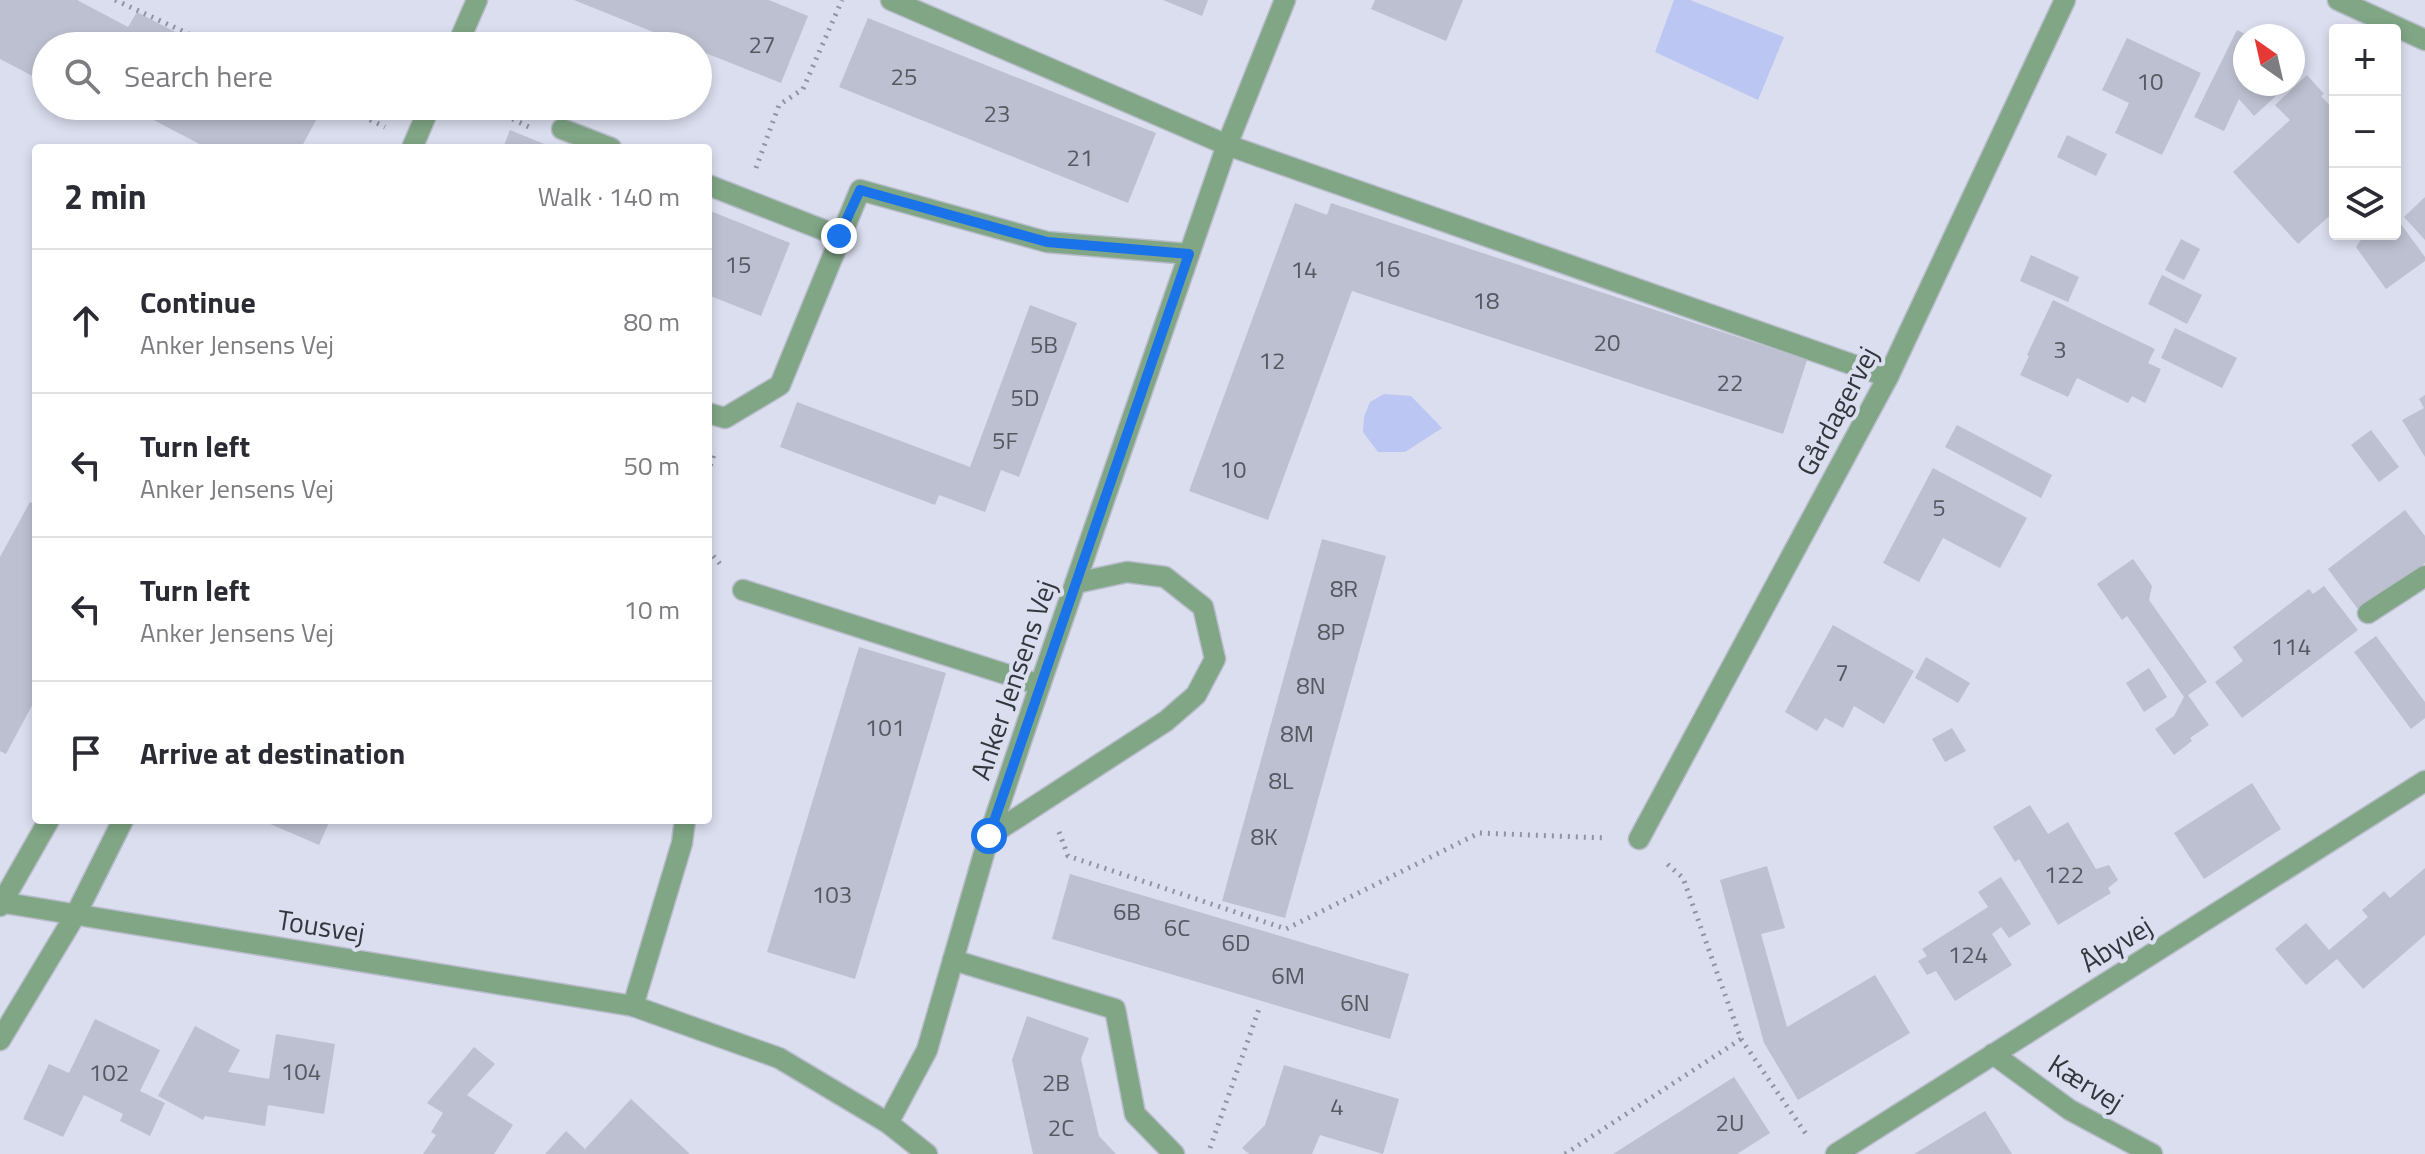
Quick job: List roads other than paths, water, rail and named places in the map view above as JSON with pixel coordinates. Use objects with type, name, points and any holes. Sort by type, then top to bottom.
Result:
[{"type":"street","points":[[463,32],[477,0]]},
{"type":"street","points":[[891,0],[1227,145],[1888,377]]},
{"type":"street","name":"Anker Jensens Vej","points":[[888,1123],[927,1050],[989,836],[1040,685],[1227,145],[1285,0]]},
{"type":"street","name":"Gårdagervej","points":[[1639,839],[1888,377],[2065,0]]},
{"type":"street","points":[[2338,0],[2425,40]]},
{"type":"street","points":[[413,144],[424,120]]},
{"type":"street","points":[[562,129],[601,144]]},
{"type":"street","points":[[712,187],[839,236]]},
{"type":"street","points":[[712,414],[725,418],[780,385],[860,190],[1047,242],[1189,254]]},
{"type":"street","points":[[989,836],[1166,721],[1196,695],[1215,659],[1203,607],[1165,577],[1127,572],[1076,583]]},
{"type":"street","points":[[2368,613],[2425,576]]},
{"type":"street","points":[[743,590],[1040,685]]},
{"type":"street","name":"Åbyvej","points":[[1836,1154],[2425,781]]},
{"type":"street","points":[[1,903],[47,824]]},
{"type":"street","points":[[0,1040],[76,914],[121,824]]},
{"type":"street","points":[[633,1006],[682,843],[684,824]]},
{"type":"street","name":"Tousvej","points":[[1,903],[633,1006],[779,1058],[888,1123],[927,1154]]},
{"type":"street","points":[[953,960],[1115,1009],[1135,1114],[1174,1154]]},
{"type":"street","name":"Kærvej","points":[[1993,1054],[2070,1110],[2152,1154]]}]
